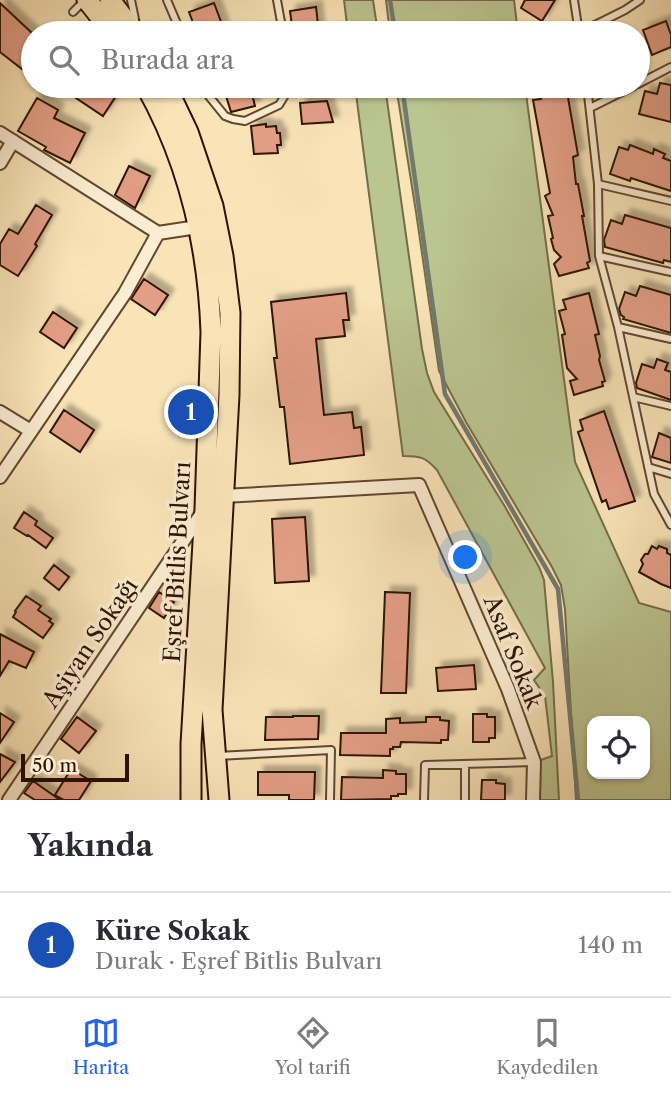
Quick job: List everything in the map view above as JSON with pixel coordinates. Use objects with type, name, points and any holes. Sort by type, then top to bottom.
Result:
[{"type":"main road","points":[[110,0],[127,21]]},
{"type":"main road","points":[[81,4],[100,21]]},
{"type":"main road","name":"Eşref Bitlis Bulvarı","points":[[152,98],[208,225],[227,284],[231,336],[212,710],[219,800]]},
{"type":"main road","name":"Eşref Bitlis Bulvarı","points":[[172,98],[204,176],[208,225],[205,264],[211,309],[205,509],[191,744],[191,800]]},
{"type":"street","points":[[0,133],[158,233],[208,225]]},
{"type":"street","points":[[0,163],[13,141]]},
{"type":"street","points":[[0,477],[125,293],[158,233]]},
{"type":"street","points":[[0,412],[31,432]]},
{"type":"street","name":"Asaf Sokak","points":[[223,496],[419,485],[508,689],[534,762],[533,800]]},
{"type":"street","name":"Aşiyan Sokağı","points":[[9,800],[205,509]]},
{"type":"lane","points":[[131,0],[134,21]]},
{"type":"lane","points":[[167,0],[176,21]]},
{"type":"lane","points":[[277,0],[281,21]]},
{"type":"lane","points":[[574,0],[577,21]]},
{"type":"lane","points":[[603,21],[640,0]]},
{"type":"lane","points":[[650,78],[671,67]]},
{"type":"lane","points":[[210,98],[225,116],[245,121],[279,105],[284,98]]},
{"type":"lane","points":[[589,98],[598,184],[599,256],[618,327],[654,495],[671,525]]},
{"type":"lane","points":[[590,108],[610,98]]},
{"type":"lane","points":[[598,184],[671,201]]},
{"type":"lane","points":[[599,256],[671,272]]},
{"type":"lane","points":[[618,327],[671,339]]},
{"type":"lane","points":[[633,397],[671,406]]},
{"type":"lane","points":[[648,467],[671,474]]},
{"type":"lane","points":[[215,756],[331,750],[330,800]]},
{"type":"lane","points":[[424,800],[425,765],[534,762]]},
{"type":"lane","points":[[465,764],[465,800]]},
{"type":"green space","points":[[344,0],[373,0],[376,21],[347,21]]},
{"type":"green space","points":[[386,0],[514,0],[517,21],[389,21]]},
{"type":"green space","points":[[357,98],[387,98],[422,349],[434,392],[504,505],[544,580],[559,800],[538,800],[538,761],[552,756],[545,696],[534,680],[545,668],[437,470],[422,458],[403,456]]},
{"type":"green space","points":[[398,98],[527,98],[575,462],[639,603],[671,612],[671,800],[576,800],[565,609],[561,585],[439,371]]},
{"type":"building","points":[[525,0],[555,0],[542,21],[521,8]]},
{"type":"building","points":[[0,3],[21,23],[21,68],[0,52]]},
{"type":"building","points":[[214,3],[221,21],[192,21],[189,12]]},
{"type":"building","points":[[316,7],[318,21],[291,21],[290,11]]},
{"type":"building","points":[[666,21],[671,35],[671,47],[652,55],[650,27]]},
{"type":"building","points":[[660,83],[671,85],[671,122],[639,114],[643,98],[650,98],[650,92],[657,94]]},
{"type":"building","points":[[37,98],[58,110],[54,118],[85,133],[70,163],[44,150],[46,147],[18,131]]},
{"type":"building","points":[[76,98],[115,98],[103,116]]},
{"type":"building","points":[[227,98],[253,98],[255,106],[231,112]]},
{"type":"building","points":[[568,98],[578,155],[573,157],[576,184],[584,216],[590,261],[587,263],[589,268],[559,276],[554,264],[561,257],[554,250],[551,239],[553,238],[548,216],[553,215],[545,196],[550,193],[533,100]]},
{"type":"building","points":[[327,101],[333,122],[302,124],[300,103]]},
{"type":"building","points":[[266,124],[266,127],[276,126],[277,133],[280,133],[281,145],[277,145],[278,153],[254,154],[251,126]]},
{"type":"building","points":[[630,145],[653,154],[654,149],[665,154],[663,158],[671,161],[671,191],[610,174],[619,147],[628,150]]},
{"type":"building","points":[[129,166],[150,176],[135,208],[115,195]]},
{"type":"building","points":[[36,205],[52,215],[18,276],[0,265],[0,244],[9,229],[18,234]]},
{"type":"building","points":[[625,215],[671,228],[671,262],[664,260],[663,263],[605,247],[604,240],[611,220],[622,224]]},
{"type":"building","points":[[144,279],[168,295],[155,315],[131,299]]},
{"type":"building","points":[[640,286],[671,295],[671,333],[623,319],[619,309],[625,292],[636,296]]},
{"type":"building","points":[[346,293],[349,320],[343,320],[345,336],[316,339],[324,415],[352,412],[354,428],[361,427],[364,455],[290,464],[284,407],[280,407],[274,358],[277,358],[271,302]]},
{"type":"building","points":[[589,293],[599,334],[595,335],[605,381],[602,382],[603,386],[574,395],[570,381],[577,379],[567,368],[562,335],[565,334],[559,311],[566,309],[563,300]]},
{"type":"building","points":[[53,312],[77,328],[64,348],[40,332]]},
{"type":"building","points":[[657,359],[668,363],[665,370],[671,372],[671,400],[637,388],[642,364],[654,368]]},
{"type":"building","points":[[64,410],[94,430],[80,452],[50,432]]},
{"type":"building","points":[[604,411],[635,501],[609,509],[606,500],[602,502],[578,432],[583,430],[580,420]]},
{"type":"building","points":[[659,433],[671,438],[671,463],[652,457]]},
{"type":"building","points":[[24,512],[37,521],[35,525],[53,538],[46,548],[14,528]]},
{"type":"building","points":[[305,517],[309,581],[275,583],[272,519]]},
{"type":"building","points":[[652,546],[667,549],[667,553],[671,555],[671,588],[639,572],[643,564],[641,560]]},
{"type":"building","points":[[54,565],[69,577],[59,590],[44,578]]},
{"type":"building","points":[[159,592],[174,602],[164,618],[149,608]]},
{"type":"building","points":[[385,592],[410,593],[406,693],[381,693]]},
{"type":"building","points":[[26,596],[41,606],[38,610],[51,619],[49,621],[53,624],[43,638],[13,617]]},
{"type":"building","points":[[0,634],[34,652],[26,668],[9,661],[0,676]]},
{"type":"building","points":[[474,665],[476,689],[438,691],[436,668]]},
{"type":"building","points":[[0,713],[14,722],[0,743]]},
{"type":"building","points":[[473,714],[495,717],[495,738],[489,738],[489,742],[473,742]]},
{"type":"building","points":[[319,716],[318,739],[265,740],[266,717]]},
{"type":"building","points":[[77,717],[96,731],[79,753],[61,739]]},
{"type":"building","points":[[426,717],[440,717],[440,720],[449,721],[448,740],[441,740],[441,743],[401,742],[400,747],[390,749],[390,756],[340,755],[341,733],[386,733],[386,719],[400,718],[400,723],[426,722]]},
{"type":"building","points":[[0,754],[15,762],[0,782]]},
{"type":"building","points":[[71,769],[91,781],[79,800],[64,800],[55,795]]},
{"type":"building","points":[[383,770],[406,774],[406,794],[391,796],[391,799],[341,800],[342,777],[383,778]]},
{"type":"building","points":[[258,772],[315,772],[314,800],[289,800],[289,795],[258,795]]},
{"type":"building","points":[[482,780],[496,780],[496,783],[505,784],[505,800],[481,800]]},
{"type":"building","points":[[33,781],[60,800],[35,800],[24,793]]},
{"type":"waterway","points":[[390,0],[393,21]]},
{"type":"waterway","points":[[404,98],[445,394],[558,589],[578,800]]},
{"type":"place","name":"Küre Sokak","points":[[191,412]]}]
